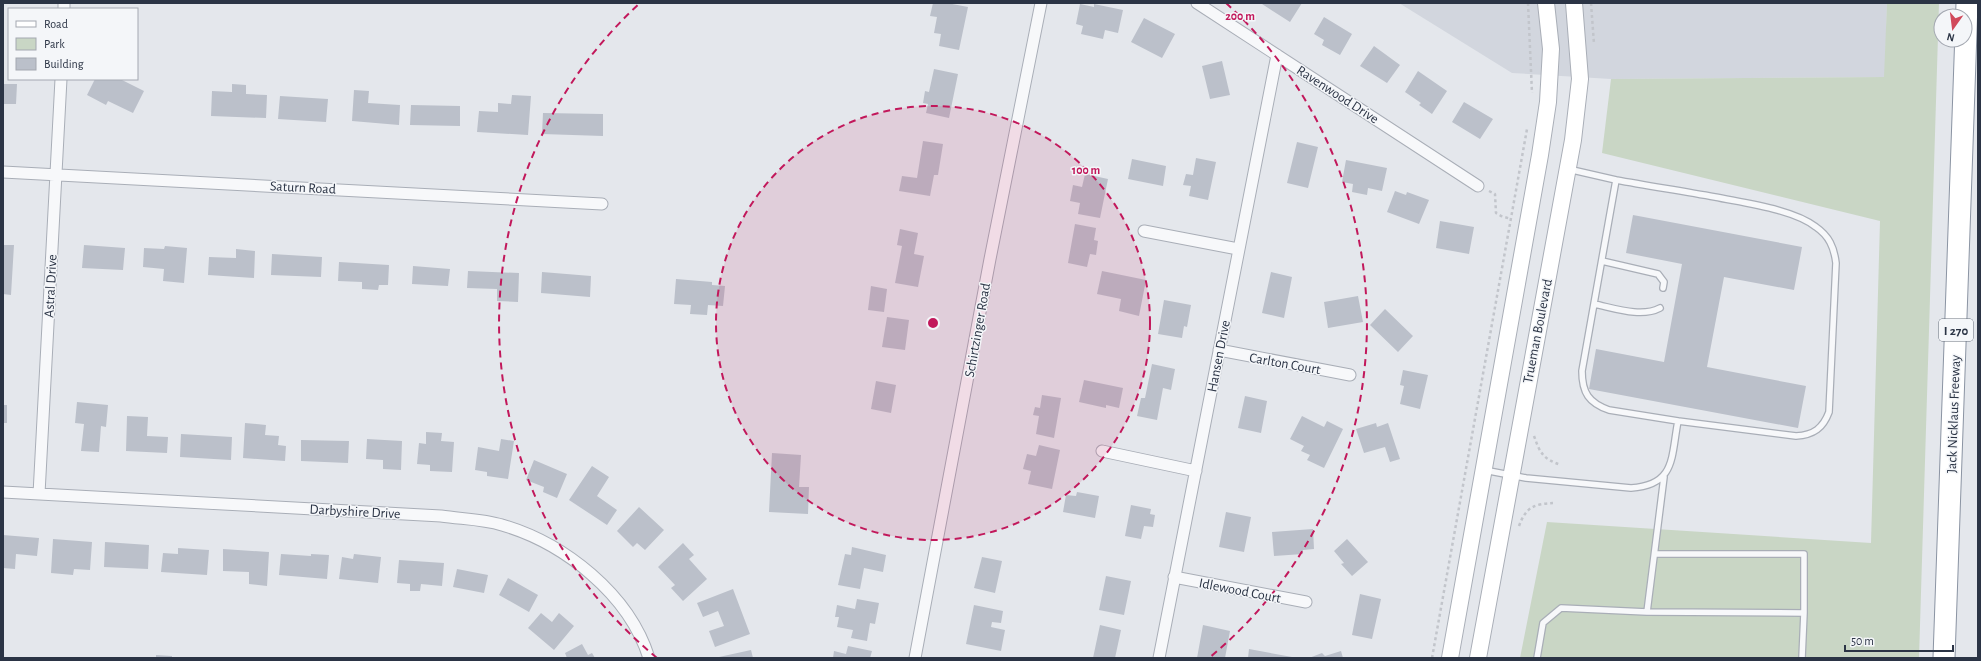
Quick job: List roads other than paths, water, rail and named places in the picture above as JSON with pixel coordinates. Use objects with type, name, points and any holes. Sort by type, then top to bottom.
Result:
[{"type":"highway","name":"Jack Nicklaus Freeway","points":[[1944,658],[1967,3]]},
{"type":"main road","name":"Trueman Boulevard","points":[[1450,658],[1529,222],[1548,102],[1551,49],[1546,3]]},
{"type":"main road","name":"Trueman Boulevard","points":[[1478,658],[1573,140],[1580,79],[1574,3]]},
{"type":"street","name":"Schirtzinger Road","points":[[915,658],[990,259],[1041,3]]},
{"type":"street","name":"Ravenwood Drive","points":[[1197,3],[1478,186]]},
{"type":"street","name":"Hansen Drive","points":[[1159,658],[1277,55]]},
{"type":"street","name":"Astral Drive","points":[[39,494],[61,80]]},
{"type":"street","name":"Saturn Road","points":[[3,172],[602,204]]},
{"type":"street","points":[[1144,231],[1238,249]]},
{"type":"street","name":"Carlton Court","points":[[1219,350],[1350,375]]},
{"type":"street","points":[[1102,451],[1196,471]]},
{"type":"street","name":"Darbyshire Drive","points":[[3,492],[441,516],[500,524],[526,533],[555,548],[578,563],[600,582],[635,629],[649,658]]},
{"type":"street","name":"Idlewood Court","points":[[1174,577],[1306,602]]},
{"type":"lane","points":[[1568,169],[1616,180],[1759,205],[1796,217],[1815,226],[1825,235],[1835,251],[1836,263],[1829,412],[1821,428],[1807,435],[1796,436],[1678,421],[1609,410],[1599,406],[1586,394],[1582,384],[1582,371],[1616,180]]},
{"type":"lane","points":[[1602,261],[1658,274],[1664,282],[1663,288]]},
{"type":"lane","points":[[1594,304],[1643,313],[1652,312],[1660,308]]},
{"type":"lane","points":[[1647,612],[1664,477],[1669,466],[1678,421]]},
{"type":"lane","points":[[1484,470],[1511,475],[1632,488],[1644,487],[1656,483],[1664,477]]},
{"type":"lane","points":[[1655,554],[1804,554],[1802,658]]},
{"type":"lane","points":[[1537,658],[1543,624],[1562,608],[1647,612],[1804,613]]}]
